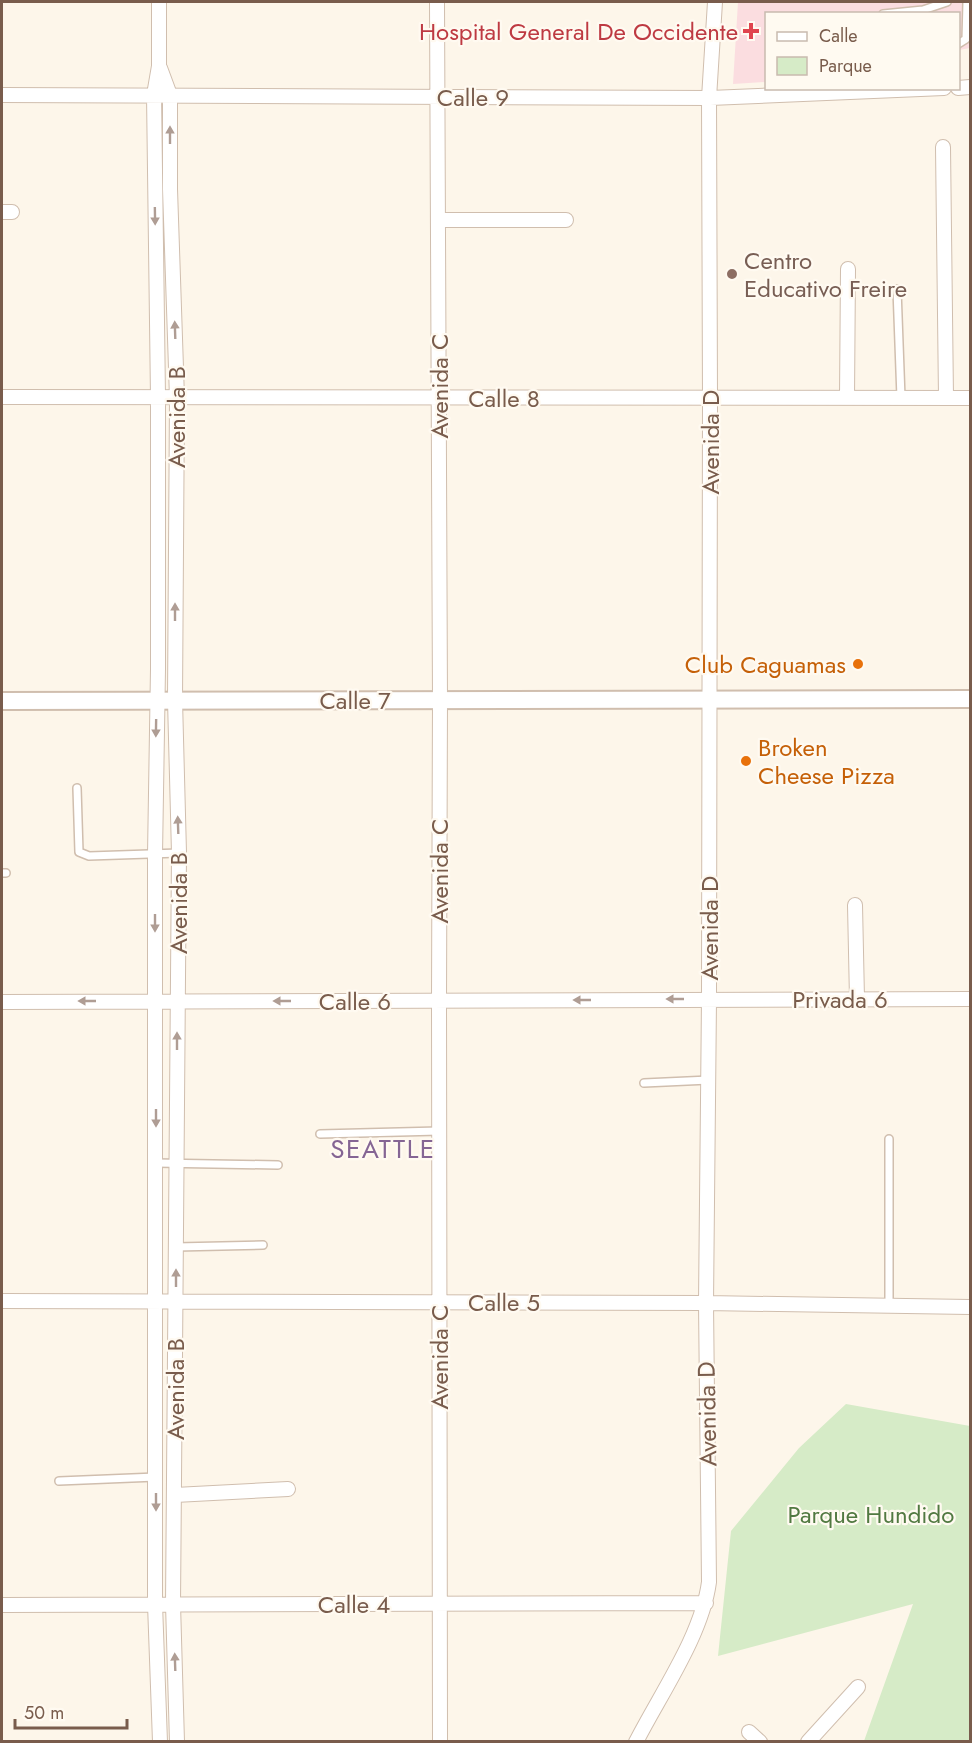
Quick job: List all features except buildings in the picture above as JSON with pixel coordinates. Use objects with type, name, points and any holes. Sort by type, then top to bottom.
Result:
[{"type":"street","name":"Avenida B","points":[[159,2],[159,66],[154,95],[158,398],[154,855],[155,1604],[160,1742]]},
{"type":"street","name":"Avenida C","points":[[437,2],[440,1742]]},
{"type":"street","name":"Avenida D","points":[[636,1742],[676,1668],[706,1603],[709,1582],[706,1303],[709,999],[709,98],[715,2]]},
{"type":"street","name":"Avenida B","points":[[159,66],[170,95],[170,189],[177,398],[175,700],[179,853],[173,1604],[177,1742]]},
{"type":"street","name":"Calle 9","points":[[2,95],[709,98],[879,90]]},
{"type":"street","points":[[943,147],[946,398]]},
{"type":"street","points":[[155,189],[170,189]]},
{"type":"street","points":[[438,220],[566,220]]},
{"type":"street","points":[[848,269],[848,398]]},
{"type":"street","name":"Calle 8","points":[[2,397],[970,398]]},
{"type":"street","points":[[158,524],[176,524]]},
{"type":"street","name":"Calle 7","points":[[2,701],[970,699]]},
{"type":"street","points":[[855,905],[857,999]]},
{"type":"street","name":"Privada 6","points":[[709,999],[970,999]]},
{"type":"street","name":"Calle 6","points":[[2,1002],[709,999]]},
{"type":"street","name":"Calle 5","points":[[2,1301],[706,1303],[970,1307]]},
{"type":"street","points":[[156,1420],[175,1420]]},
{"type":"street","points":[[175,1495],[288,1489]]},
{"type":"street","name":"Calle 4","points":[[2,1605],[706,1603]]},
{"type":"street","points":[[808,1742],[858,1687]]},
{"type":"street","points":[[749,1732],[760,1742]]},
{"type":"lane","points":[[903,12],[923,10],[947,2]]},
{"type":"lane","points":[[960,43],[966,39],[968,2]]},
{"type":"lane","points":[[897,289],[901,398]]},
{"type":"lane","points":[[77,788],[79,852],[89,856],[179,853]]},
{"type":"lane","points":[[644,1083],[708,1080]]},
{"type":"lane","points":[[320,1134],[439,1131]]},
{"type":"lane","points":[[889,1139],[889,1306]]},
{"type":"lane","points":[[156,1163],[278,1165]]},
{"type":"lane","points":[[176,1247],[263,1245]]},
{"type":"lane","points":[[59,1481],[156,1477]]},
{"type":"shaded area","name":"Hospital General De Occidente","points":[[738,2],[970,2],[970,48],[960,50],[960,12],[765,12],[765,82],[733,84]]},
{"type":"green space","name":"Parque Hundido","points":[[846,1404],[970,1426],[970,1741],[864,1741],[913,1604],[718,1656],[731,1531],[799,1448]]},
{"type":"place","name":"Hospital General De Occidente","points":[[751,31]]},
{"type":"place","name":"Centro Educativo Freire","points":[[732,274]]},
{"type":"place","name":"Club Caguamas","points":[[858,664]]},
{"type":"place","name":"Broken Cheese Pizza","points":[[746,761]]},
{"type":"district","name":"SEATTLE","points":[[383,1149]]}]
